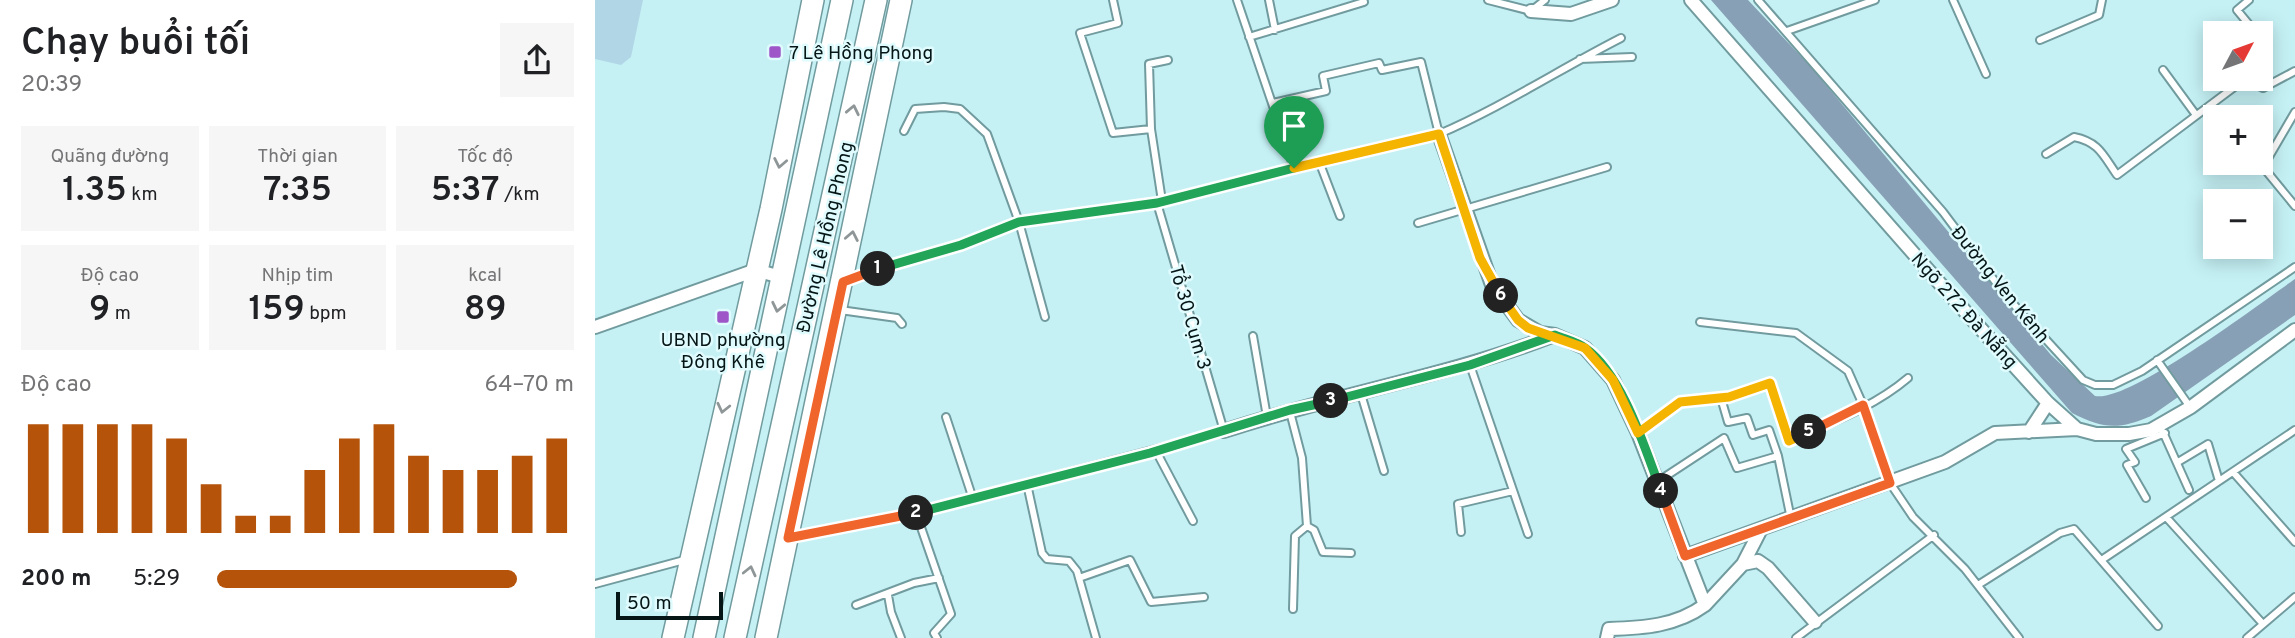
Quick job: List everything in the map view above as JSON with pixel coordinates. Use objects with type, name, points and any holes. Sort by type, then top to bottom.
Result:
[{"type":"main road","points":[[673,638],[756,270],[813,0]]},
{"type":"main road","name":"Đường Lê Hồng Phong","points":[[704,638],[842,0]]},
{"type":"main road","name":"Đường Lê Hồng Phong","points":[[766,638],[838,309],[828,283],[876,0]]},
{"type":"main road","name":"Đường Lê Hồng Phong","points":[[735,638],[901,0]]},
{"type":"street","points":[[1531,11],[1571,14],[1612,0]]},
{"type":"street","name":"Ngõ 272 Đà Nẵng","points":[[1691,0],[2049,403],[2077,429]]},
{"type":"street","points":[[1439,134],[1492,285],[1518,320],[1540,333],[1555,335],[1585,348],[1613,380],[1638,433],[1705,605]]},
{"type":"street","points":[[595,327],[756,270],[784,278]]},
{"type":"street","points":[[1685,556],[1791,520],[1945,462],[1995,433],[2077,429],[2096,434],[2129,434],[2151,429],[2295,330]]},
{"type":"street","points":[[1224,431],[1290,410],[1470,365],[1555,335]]},
{"type":"street","points":[[2029,432],[2049,403]]},
{"type":"street","points":[[1608,634],[1664,625],[1692,615],[1705,605],[1743,564],[1760,531]]},
{"type":"street","points":[[1743,564],[1758,561],[1768,568],[1815,622]]},
{"type":"lane","points":[[1113,0],[1118,23],[1080,33],[1113,133],[1151,129]]},
{"type":"lane","points":[[1237,0],[1294,168]]},
{"type":"lane","points":[[1269,0],[1275,30]]},
{"type":"lane","points":[[1488,0],[1531,11],[1545,0]]},
{"type":"lane","name":"Đường Ven Kênh","points":[[1758,0],[1943,212],[2006,296],[2083,380],[2095,385],[2113,385],[2159,362],[2295,267]]},
{"type":"lane","points":[[1787,31],[1875,0]]},
{"type":"lane","points":[[1953,0],[1986,74]]},
{"type":"lane","points":[[2040,40],[2099,15],[2102,0]]},
{"type":"lane","points":[[2246,21],[2237,10],[2249,0]]},
{"type":"lane","points":[[1249,37],[1364,2]]},
{"type":"lane","points":[[828,283],[961,245],[1019,222],[1159,202],[1439,134],[1471,120],[1578,59],[1621,38]]},
{"type":"lane","points":[[1578,59],[1632,57]]},
{"type":"lane","name":"Tổ 30 Cụm 3","points":[[1168,60],[1149,64],[1151,129],[1159,202],[1224,431]]},
{"type":"lane","points":[[1273,103],[1326,91],[1323,76],[1378,63],[1382,70],[1421,62],[1439,134]]},
{"type":"lane","points":[[2163,70],[2196,115]]},
{"type":"lane","points":[[2046,154],[2074,137],[2085,139],[2093,142],[2117,174],[2245,79],[2263,88],[2295,71]]},
{"type":"lane","points":[[904,131],[915,109],[944,107],[964,112],[987,134],[1019,222],[1045,317]]},
{"type":"lane","points":[[2295,112],[2263,167],[2295,206]]},
{"type":"lane","points":[[1321,164],[1340,216]]},
{"type":"lane","points":[[1418,223],[1607,167]]},
{"type":"lane","points":[[838,309],[897,318],[902,324]]},
{"type":"lane","points":[[1700,322],[1796,332],[1848,371],[1863,405],[1890,483],[1913,517],[1934,535],[1978,585],[2019,638]]},
{"type":"lane","points":[[1253,336],[1267,417]]},
{"type":"lane","points":[[2159,362],[2188,404]]},
{"type":"lane","points":[[1470,365],[1528,534]]},
{"type":"lane","points":[[1638,433],[1680,402],[1721,398],[1770,383],[1789,441],[1892,392],[1908,378]]},
{"type":"lane","points":[[1361,394],[1384,471]]},
{"type":"lane","points":[[1721,398],[1728,422],[1747,418],[1753,435],[1769,430],[1791,520]]},
{"type":"lane","points":[[1290,410],[1302,458],[1307,526]]},
{"type":"lane","points":[[946,417],[973,499]]},
{"type":"lane","points":[[2151,429],[2165,433],[2189,490]]},
{"type":"lane","points":[[2103,559],[2295,430]]},
{"type":"lane","points":[[788,538],[916,513],[1224,431]]},
{"type":"lane","points":[[2146,498],[2127,465],[2135,462],[2126,449],[2165,433]]},
{"type":"lane","points":[[1657,482],[1724,438],[1737,468],[1777,456]]},
{"type":"lane","points":[[2178,462],[2208,444],[2219,481]]},
{"type":"lane","points":[[1156,451],[1193,521]]},
{"type":"lane","points":[[2233,472],[2295,542]]},
{"type":"lane","points":[[1027,484],[1042,553],[1047,559],[1069,561],[1079,578],[1096,638]]},
{"type":"lane","points":[[1461,532],[1458,504],[1513,491]]},
{"type":"lane","points":[[916,513],[951,614],[935,633],[937,638]]},
{"type":"lane","points":[[2166,517],[2263,624]]},
{"type":"lane","points":[[1307,526],[1314,530],[1323,552],[1351,553]]},
{"type":"lane","points":[[1293,609],[1295,536],[1307,526]]},
{"type":"lane","points":[[1978,585],[2060,533],[2074,529],[2103,559],[2158,626]]},
{"type":"lane","points":[[1796,638],[1934,535]]},
{"type":"lane","points":[[595,583],[690,558]]},
{"type":"lane","points":[[1079,578],[1130,560],[1150,602],[1204,597]]},
{"type":"lane","points":[[856,605],[914,583],[939,578]]},
{"type":"lane","points":[[888,595],[901,638]]},
{"type":"lane","points":[[2247,638],[2295,597]]},
{"type":"water","points":[[1711,0],[1748,0],[1811,67],[2051,355],[2095,396],[2112,394],[2164,368],[2295,279],[2295,315],[2151,416],[2130,424],[2111,426],[2072,413]]},
{"type":"building","points":[[595,0],[643,0],[631,57],[621,65],[595,59]]},
{"type":"place","name":"7 Lê Hồng Phong","points":[[775,52]]},
{"type":"place","name":"UBND phường Đông Khê","points":[[723,317]]},
{"type":"route","points":[[1294,168],[1157,203],[1019,222],[961,245],[864,273],[843,282],[788,538],[907,515],[1150,453],[1290,410],[1470,365],[1555,335],[1585,348],[1613,380],[1638,433],[1685,556],[1890,483],[1863,405],[1848,415],[1789,441],[1770,383],[1729,397],[1680,402],[1638,433],[1613,380],[1585,348],[1555,335],[1528,328],[1518,320],[1492,285],[1480,258],[1439,134],[1321,164],[1294,168]]}]
